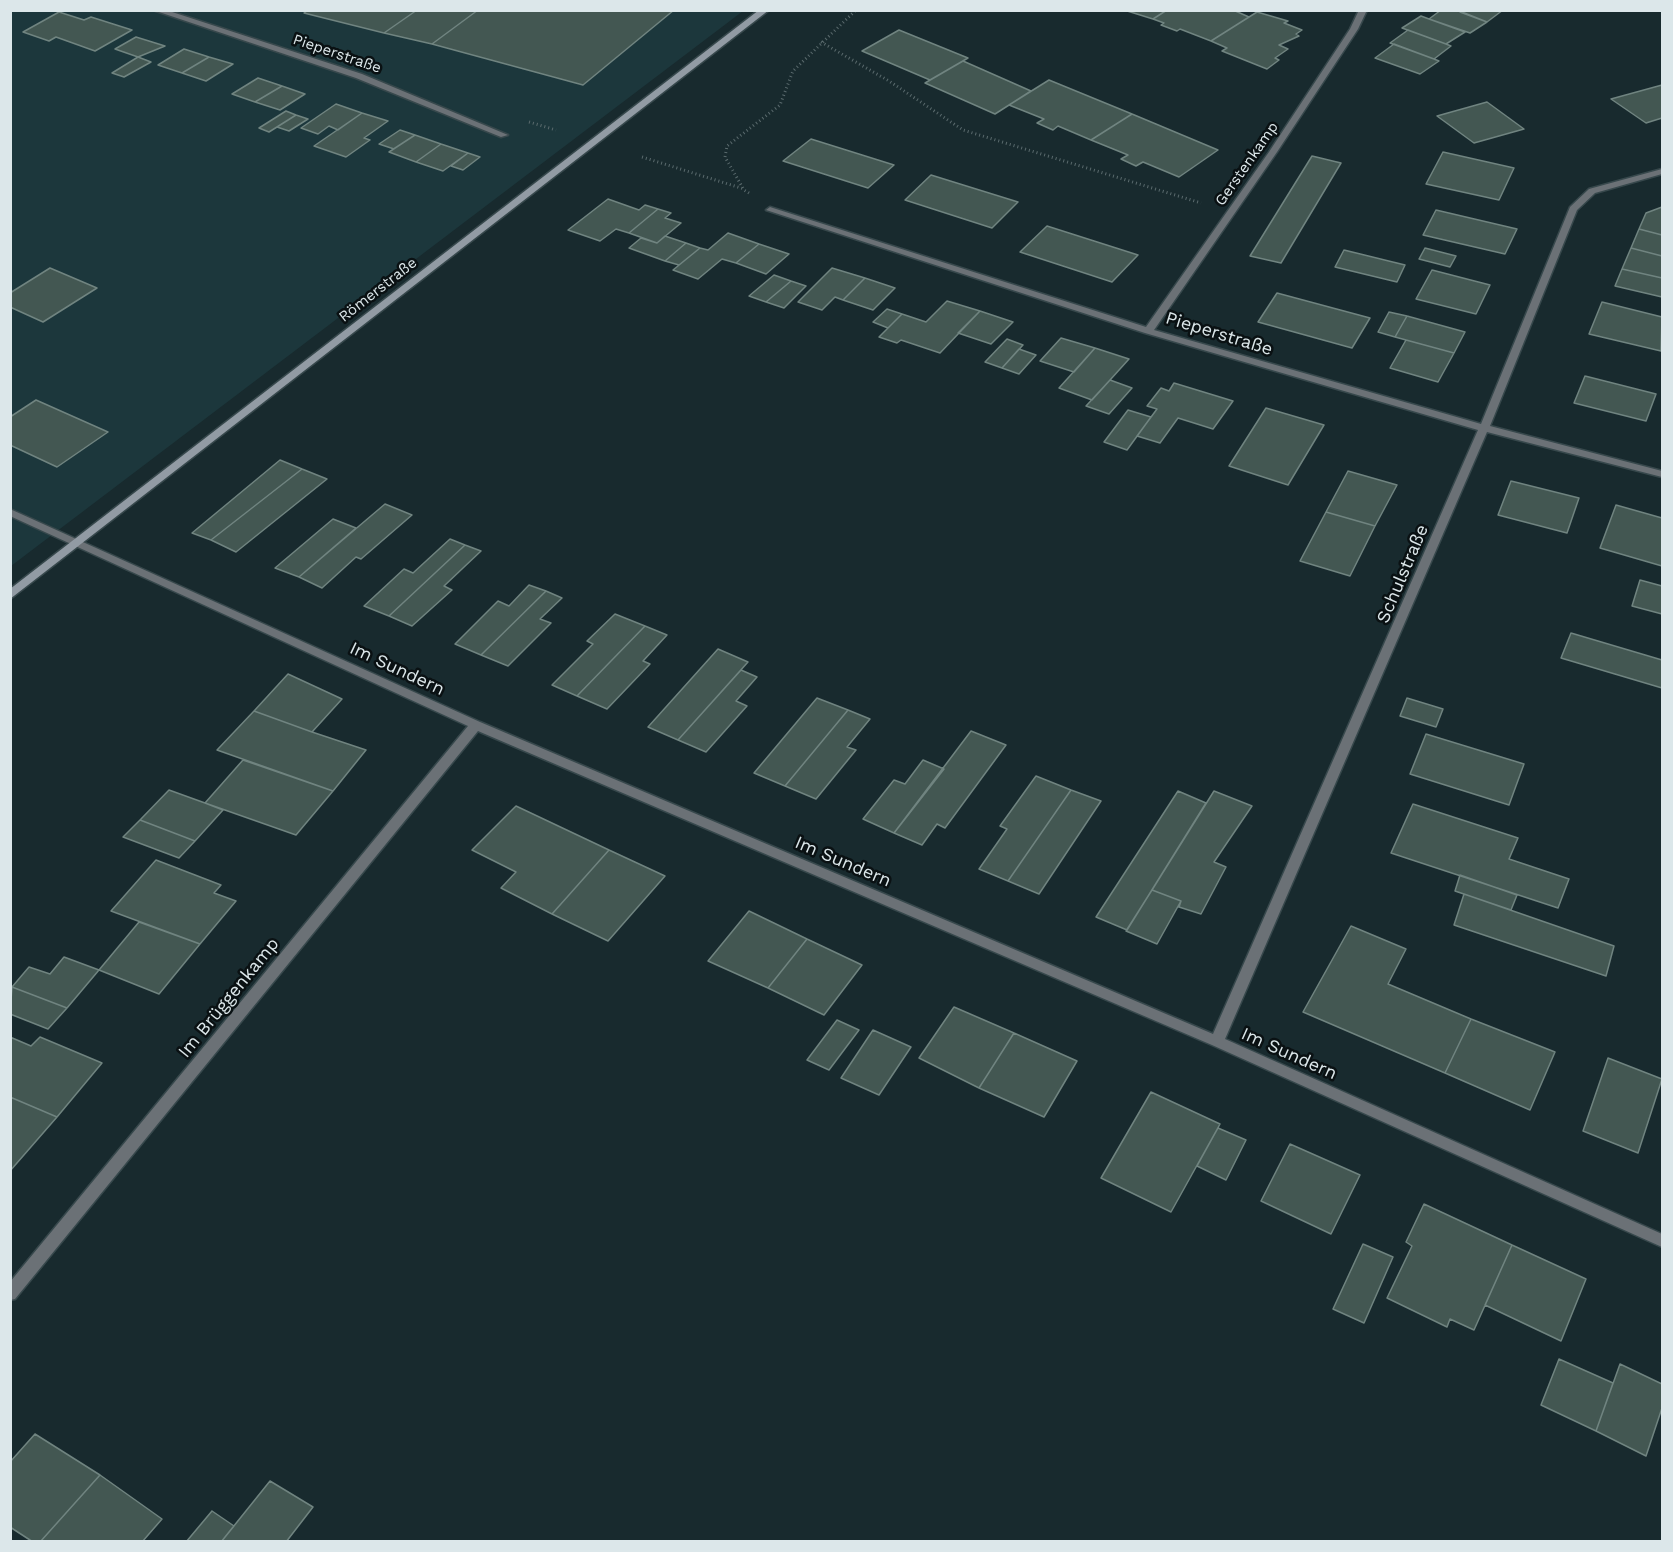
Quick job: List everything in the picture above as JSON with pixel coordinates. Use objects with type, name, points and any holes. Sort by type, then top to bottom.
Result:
[{"type":"main road","name":"Römerstraße","points":[[10,595],[545,178],[765,10]]},
{"type":"street","name":"Pieperstraße","points":[[157,10],[359,76],[504,135]]},
{"type":"street","name":"Gerstenkamp","points":[[1148,331],[1354,29],[1363,10]]},
{"type":"street","name":"Schulstraße","points":[[1217,1041],[1484,428],[1572,209],[1592,191],[1662,171]]},
{"type":"street","name":"Pieperstraße","points":[[770,210],[1148,331],[1484,428],[1662,474]]},
{"type":"street","name":"Im Sundern","points":[[10,512],[476,724],[1217,1041],[1662,1241]]},
{"type":"street","name":"Im Brüggenkamp","points":[[10,1294],[476,724]]},
{"type":"path","points":[[770,210],[744,189],[725,157],[727,146],[780,105],[794,71],[856,10]]},
{"type":"path","points":[[821,42],[888,81],[963,130],[1230,212]]},
{"type":"path","points":[[642,157],[744,189]]},
{"type":"shaded area","points":[[11,11],[743,11],[11,566]]},
{"type":"building","points":[[308,10],[417,10],[384,33],[304,13]]},
{"type":"building","points":[[417,10],[478,10],[432,44],[384,33]]},
{"type":"building","points":[[478,10],[674,10],[583,85],[432,44]]},
{"type":"building","points":[[1124,10],[1167,10],[1153,19]]},
{"type":"building","points":[[1167,10],[1233,10],[1249,17],[1211,41],[1180,29],[1177,31],[1161,25],[1164,23],[1153,19]]},
{"type":"building","points":[[1441,10],[1457,10],[1487,22],[1470,33],[1429,19]]},
{"type":"building","points":[[1463,10],[1503,10],[1487,22],[1460,12]]},
{"type":"building","points":[[59,12],[84,20],[91,17],[132,30],[95,51],[56,37],[49,41],[23,32]]},
{"type":"building","points":[[1257,12],[1288,21],[1284,23],[1302,30],[1296,34],[1299,36],[1279,45],[1288,49],[1275,58],[1279,60],[1267,69],[1222,51],[1227,48],[1211,41]]},
{"type":"building","points":[[1421,16],[1465,32],[1446,44],[1402,28]]},
{"type":"building","points":[[899,30],[968,58],[930,80],[862,51]]},
{"type":"building","points":[[1408,30],[1451,46],[1434,59],[1390,43]]},
{"type":"building","points":[[136,37],[165,46],[138,57],[115,49]]},
{"type":"building","points":[[1394,44],[1439,61],[1420,74],[1375,58]]},
{"type":"building","points":[[184,49],[209,57],[182,73],[158,65]]},
{"type":"building","points":[[138,57],[151,62],[124,77],[112,73]]},
{"type":"building","points":[[209,57],[233,64],[206,81],[182,73]]},
{"type":"building","points":[[963,61],[1031,91],[995,114],[925,83]]},
{"type":"building","points":[[258,78],[282,86],[255,102],[232,94]]},
{"type":"building","points":[[1049,80],[1132,114],[1091,140],[1058,126],[1053,130],[1037,123],[1044,119],[1009,105]]},
{"type":"building","points":[[1662,85],[1662,118],[1646,123],[1611,99]]},
{"type":"building","points":[[282,86],[305,94],[280,110],[255,102]]},
{"type":"building","points":[[1487,102],[1524,129],[1474,143],[1437,116]]},
{"type":"building","points":[[336,104],[362,113],[338,130],[329,126],[318,134],[301,128]]},
{"type":"building","points":[[286,111],[296,115],[269,132],[259,128]]},
{"type":"building","points":[[362,113],[388,121],[364,138],[370,140],[346,157],[314,146]]},
{"type":"building","points":[[1132,114],[1218,150],[1179,177],[1143,162],[1136,166],[1121,159],[1128,155],[1091,140]]},
{"type":"building","points":[[296,115],[308,119],[289,131],[277,127]]},
{"type":"building","points":[[400,130],[415,135],[394,149],[379,144]]},
{"type":"building","points":[[415,135],[441,144],[416,162],[389,152]]},
{"type":"building","points":[[811,139],[894,165],[868,188],[783,161]]},
{"type":"building","points":[[441,144],[468,153],[443,171],[416,162]]},
{"type":"building","points":[[1443,152],[1514,168],[1499,200],[1426,184]]},
{"type":"building","points":[[468,153],[480,157],[463,170],[451,166]]},
{"type":"building","points":[[1312,156],[1341,163],[1281,263],[1250,256]]},
{"type":"building","points":[[931,175],[1018,202],[992,228],[905,200]]},
{"type":"building","points":[[608,199],[639,210],[645,205],[658,209],[629,233],[616,229],[600,241],[568,230]]},
{"type":"building","points":[[1662,207],[1662,235],[1639,229],[1646,213]]},
{"type":"building","points":[[658,209],[671,213],[665,218],[681,223],[657,243],[629,233]]},
{"type":"building","points":[[1436,210],[1517,229],[1505,254],[1423,235]]},
{"type":"building","points":[[1047,226],[1138,255],[1112,282],[1020,252]]},
{"type":"building","points":[[1639,229],[1662,235],[1662,256],[1631,248]]},
{"type":"building","points":[[728,233],[759,244],[736,263],[722,259],[698,279],[673,270],[700,248],[708,250]]},
{"type":"building","points":[[665,236],[686,243],[665,261],[629,248],[641,238],[657,243]]},
{"type":"building","points":[[686,243],[700,248],[679,265],[665,261]]},
{"type":"building","points":[[759,244],[789,254],[766,274],[736,263]]},
{"type":"building","points":[[1425,248],[1456,256],[1450,267],[1419,259]]},
{"type":"building","points":[[1631,248],[1662,256],[1662,278],[1622,269]]},
{"type":"building","points":[[1344,250],[1405,265],[1397,282],[1335,267]]},
{"type":"building","points":[[50,268],[97,288],[43,322],[10,307],[10,293]]},
{"type":"building","points":[[832,268],[865,278],[843,300],[835,297],[822,310],[798,302]]},
{"type":"building","points":[[1622,269],[1662,278],[1662,297],[1615,286]]},
{"type":"building","points":[[1432,270],[1490,285],[1476,314],[1416,299]]},
{"type":"building","points":[[774,275],[791,281],[766,302],[749,296]]},
{"type":"building","points":[[865,278],[895,288],[873,310],[843,300]]},
{"type":"building","points":[[791,281],[806,286],[784,308],[766,302]]},
{"type":"building","points":[[1277,293],[1370,318],[1352,348],[1258,322]]},
{"type":"building","points":[[947,301],[980,311],[940,353],[901,340],[897,343],[879,337],[902,314],[926,322]]},
{"type":"building","points":[[1602,302],[1662,317],[1661,351],[1589,334]]},
{"type":"building","points":[[887,309],[902,314],[888,328],[873,322]]},
{"type":"building","points":[[980,311],[1013,322],[991,344],[958,333]]},
{"type":"building","points":[[1389,312],[1407,316],[1395,337],[1378,332]]},
{"type":"building","points":[[1407,316],[1465,332],[1454,353],[1395,337]]},
{"type":"building","points":[[1061,338],[1095,348],[1074,372],[1040,361]]},
{"type":"building","points":[[1007,339],[1023,345],[1002,368],[985,362]]},
{"type":"building","points":[[1406,340],[1454,353],[1438,382],[1390,368]]},
{"type":"building","points":[[1095,348],[1129,359],[1092,400],[1059,388]]},
{"type":"building","points":[[1019,349],[1036,355],[1019,374],[1002,368]]},
{"type":"building","points":[[1585,376],[1656,394],[1646,421],[1574,403]]},
{"type":"building","points":[[1110,380],[1132,388],[1109,414],[1086,406]]},
{"type":"building","points":[[1174,383],[1233,401],[1213,429],[1178,418],[1160,443],[1137,436],[1157,409],[1147,406],[1161,388],[1169,391]]},
{"type":"building","points":[[36,400],[108,432],[57,467],[10,445],[10,417]]},
{"type":"building","points":[[1266,408],[1324,425],[1288,485],[1229,466]]},
{"type":"building","points":[[1128,410],[1151,417],[1127,450],[1104,442]]},
{"type":"building","points":[[280,460],[302,469],[211,540],[192,533]]},
{"type":"building","points":[[302,469],[327,479],[236,552],[211,540]]},
{"type":"building","points":[[1348,471],[1397,485],[1375,526],[1326,512]]},
{"type":"building","points":[[1511,481],[1579,498],[1567,533],[1498,515]]},
{"type":"building","points":[[385,504],[412,515],[361,559],[356,557],[322,588],[299,577]]},
{"type":"building","points":[[1616,505],[1662,518],[1662,566],[1600,548]]},
{"type":"building","points":[[1326,512],[1375,526],[1350,576],[1300,561]]},
{"type":"building","points":[[333,519],[356,528],[299,577],[275,568]]},
{"type":"building","points":[[450,539],[465,545],[389,616],[364,606],[404,569],[413,573]]},
{"type":"building","points":[[465,545],[481,551],[444,586],[452,590],[412,626],[389,616]]},
{"type":"building","points":[[1640,580],[1662,586],[1662,614],[1632,606]]},
{"type":"building","points":[[529,585],[546,591],[481,655],[455,644],[498,601],[509,606]]},
{"type":"building","points":[[546,591],[562,598],[540,619],[551,623],[508,666],[481,655]]},
{"type":"building","points":[[615,614],[645,626],[577,696],[552,685],[593,644],[587,641]]},
{"type":"building","points":[[645,626],[667,635],[643,661],[650,664],[607,709],[577,696]]},
{"type":"building","points":[[1571,633],[1662,660],[1662,688],[1561,658]]},
{"type":"building","points":[[718,649],[748,662],[678,740],[648,727]]},
{"type":"building","points":[[741,670],[757,677],[736,701],[747,706],[706,752],[678,740]]},
{"type":"building","points":[[288,674],[342,699],[312,732],[254,711]]},
{"type":"building","points":[[817,698],[848,710],[785,786],[754,773]]},
{"type":"building","points":[[1407,698],[1443,709],[1436,727],[1400,716]]},
{"type":"building","points":[[848,710],[870,719],[847,747],[856,750],[816,799],[785,786]]},
{"type":"building","points":[[254,711],[366,750],[333,791],[217,750]]},
{"type":"building","points":[[971,731],[1006,745],[945,828],[937,824],[922,845],[894,833]]},
{"type":"building","points":[[1426,734],[1524,764],[1509,805],[1410,774]]},
{"type":"building","points":[[243,760],[333,791],[296,835],[205,803]]},
{"type":"building","points":[[923,760],[944,769],[894,833],[863,819],[894,780],[905,784]]},
{"type":"building","points":[[1036,776],[1071,790],[1008,881],[979,869],[1007,829],[1000,826]]},
{"type":"building","points":[[169,790],[223,810],[195,841],[140,820]]},
{"type":"building","points":[[1071,790],[1101,801],[1039,894],[1008,881]]},
{"type":"building","points":[[1178,791],[1206,803],[1127,930],[1096,917]]},
{"type":"building","points":[[1214,791],[1252,806],[1214,862],[1226,867],[1201,914],[1179,907],[1181,901],[1152,890]]},
{"type":"building","points":[[1413,804],[1518,838],[1509,859],[1569,879],[1558,908],[1391,853]]},
{"type":"building","points":[[516,806],[609,850],[552,914],[501,888],[516,872],[472,850]]},
{"type":"building","points":[[140,820],[195,841],[179,858],[123,837]]},
{"type":"building","points":[[609,850],[665,876],[608,941],[552,914]]},
{"type":"building","points":[[156,860],[221,885],[214,893],[236,901],[200,944],[111,911]]},
{"type":"building","points":[[1460,875],[1517,895],[1511,910],[1455,891]]},
{"type":"building","points":[[1152,890],[1181,901],[1157,944],[1126,931]]},
{"type":"building","points":[[1464,894],[1614,946],[1606,976],[1454,925]]},
{"type":"building","points":[[749,911],[807,939],[768,988],[708,961]]},
{"type":"building","points":[[139,922],[200,944],[159,994],[99,970]]},
{"type":"building","points":[[1351,926],[1406,949],[1388,984],[1471,1019],[1445,1073],[1303,1012]]},
{"type":"building","points":[[807,939],[862,965],[824,1015],[768,988]]},
{"type":"building","points":[[64,957],[99,970],[67,1008],[12,987],[29,967],[50,974]]},
{"type":"building","points":[[12,987],[67,1008],[48,1029],[10,1014]]},
{"type":"building","points":[[954,1007],[1014,1033],[979,1088],[919,1058]]},
{"type":"building","points":[[1471,1019],[1555,1052],[1530,1110],[1445,1073]]},
{"type":"building","points":[[837,1020],[859,1030],[829,1070],[807,1060]]},
{"type":"building","points":[[873,1030],[911,1047],[879,1095],[841,1078]]},
{"type":"building","points":[[1014,1033],[1077,1061],[1044,1117],[979,1088]]},
{"type":"building","points":[[10,1037],[31,1046],[40,1037],[102,1063],[57,1117],[10,1097]]},
{"type":"building","points":[[1608,1058],[1662,1079],[1638,1153],[1583,1131]]},
{"type":"building","points":[[1151,1092],[1220,1124],[1171,1212],[1101,1178]]},
{"type":"building","points":[[10,1097],[57,1117],[10,1171]]},
{"type":"building","points":[[1218,1128],[1246,1140],[1226,1180],[1197,1166]]},
{"type":"building","points":[[1290,1144],[1360,1175],[1331,1234],[1261,1201]]},
{"type":"building","points":[[1424,1204],[1512,1245],[1474,1330],[1450,1319],[1447,1327],[1387,1298],[1412,1246],[1406,1242]]},
{"type":"building","points":[[1363,1244],[1393,1257],[1364,1323],[1333,1309]]},
{"type":"building","points":[[1512,1245],[1586,1279],[1561,1341],[1485,1305]]},
{"type":"building","points":[[1559,1359],[1613,1383],[1596,1431],[1541,1405]]},
{"type":"building","points":[[1620,1364],[1662,1384],[1662,1408],[1646,1456],[1596,1431]]},
{"type":"building","points":[[35,1434],[100,1475],[40,1542],[33,1542],[10,1527],[10,1462]]},
{"type":"building","points":[[100,1475],[162,1519],[142,1542],[40,1542]]},
{"type":"building","points":[[270,1481],[313,1507],[286,1542],[221,1542]]},
{"type":"building","points":[[212,1511],[234,1526],[221,1542],[186,1542]]}]
